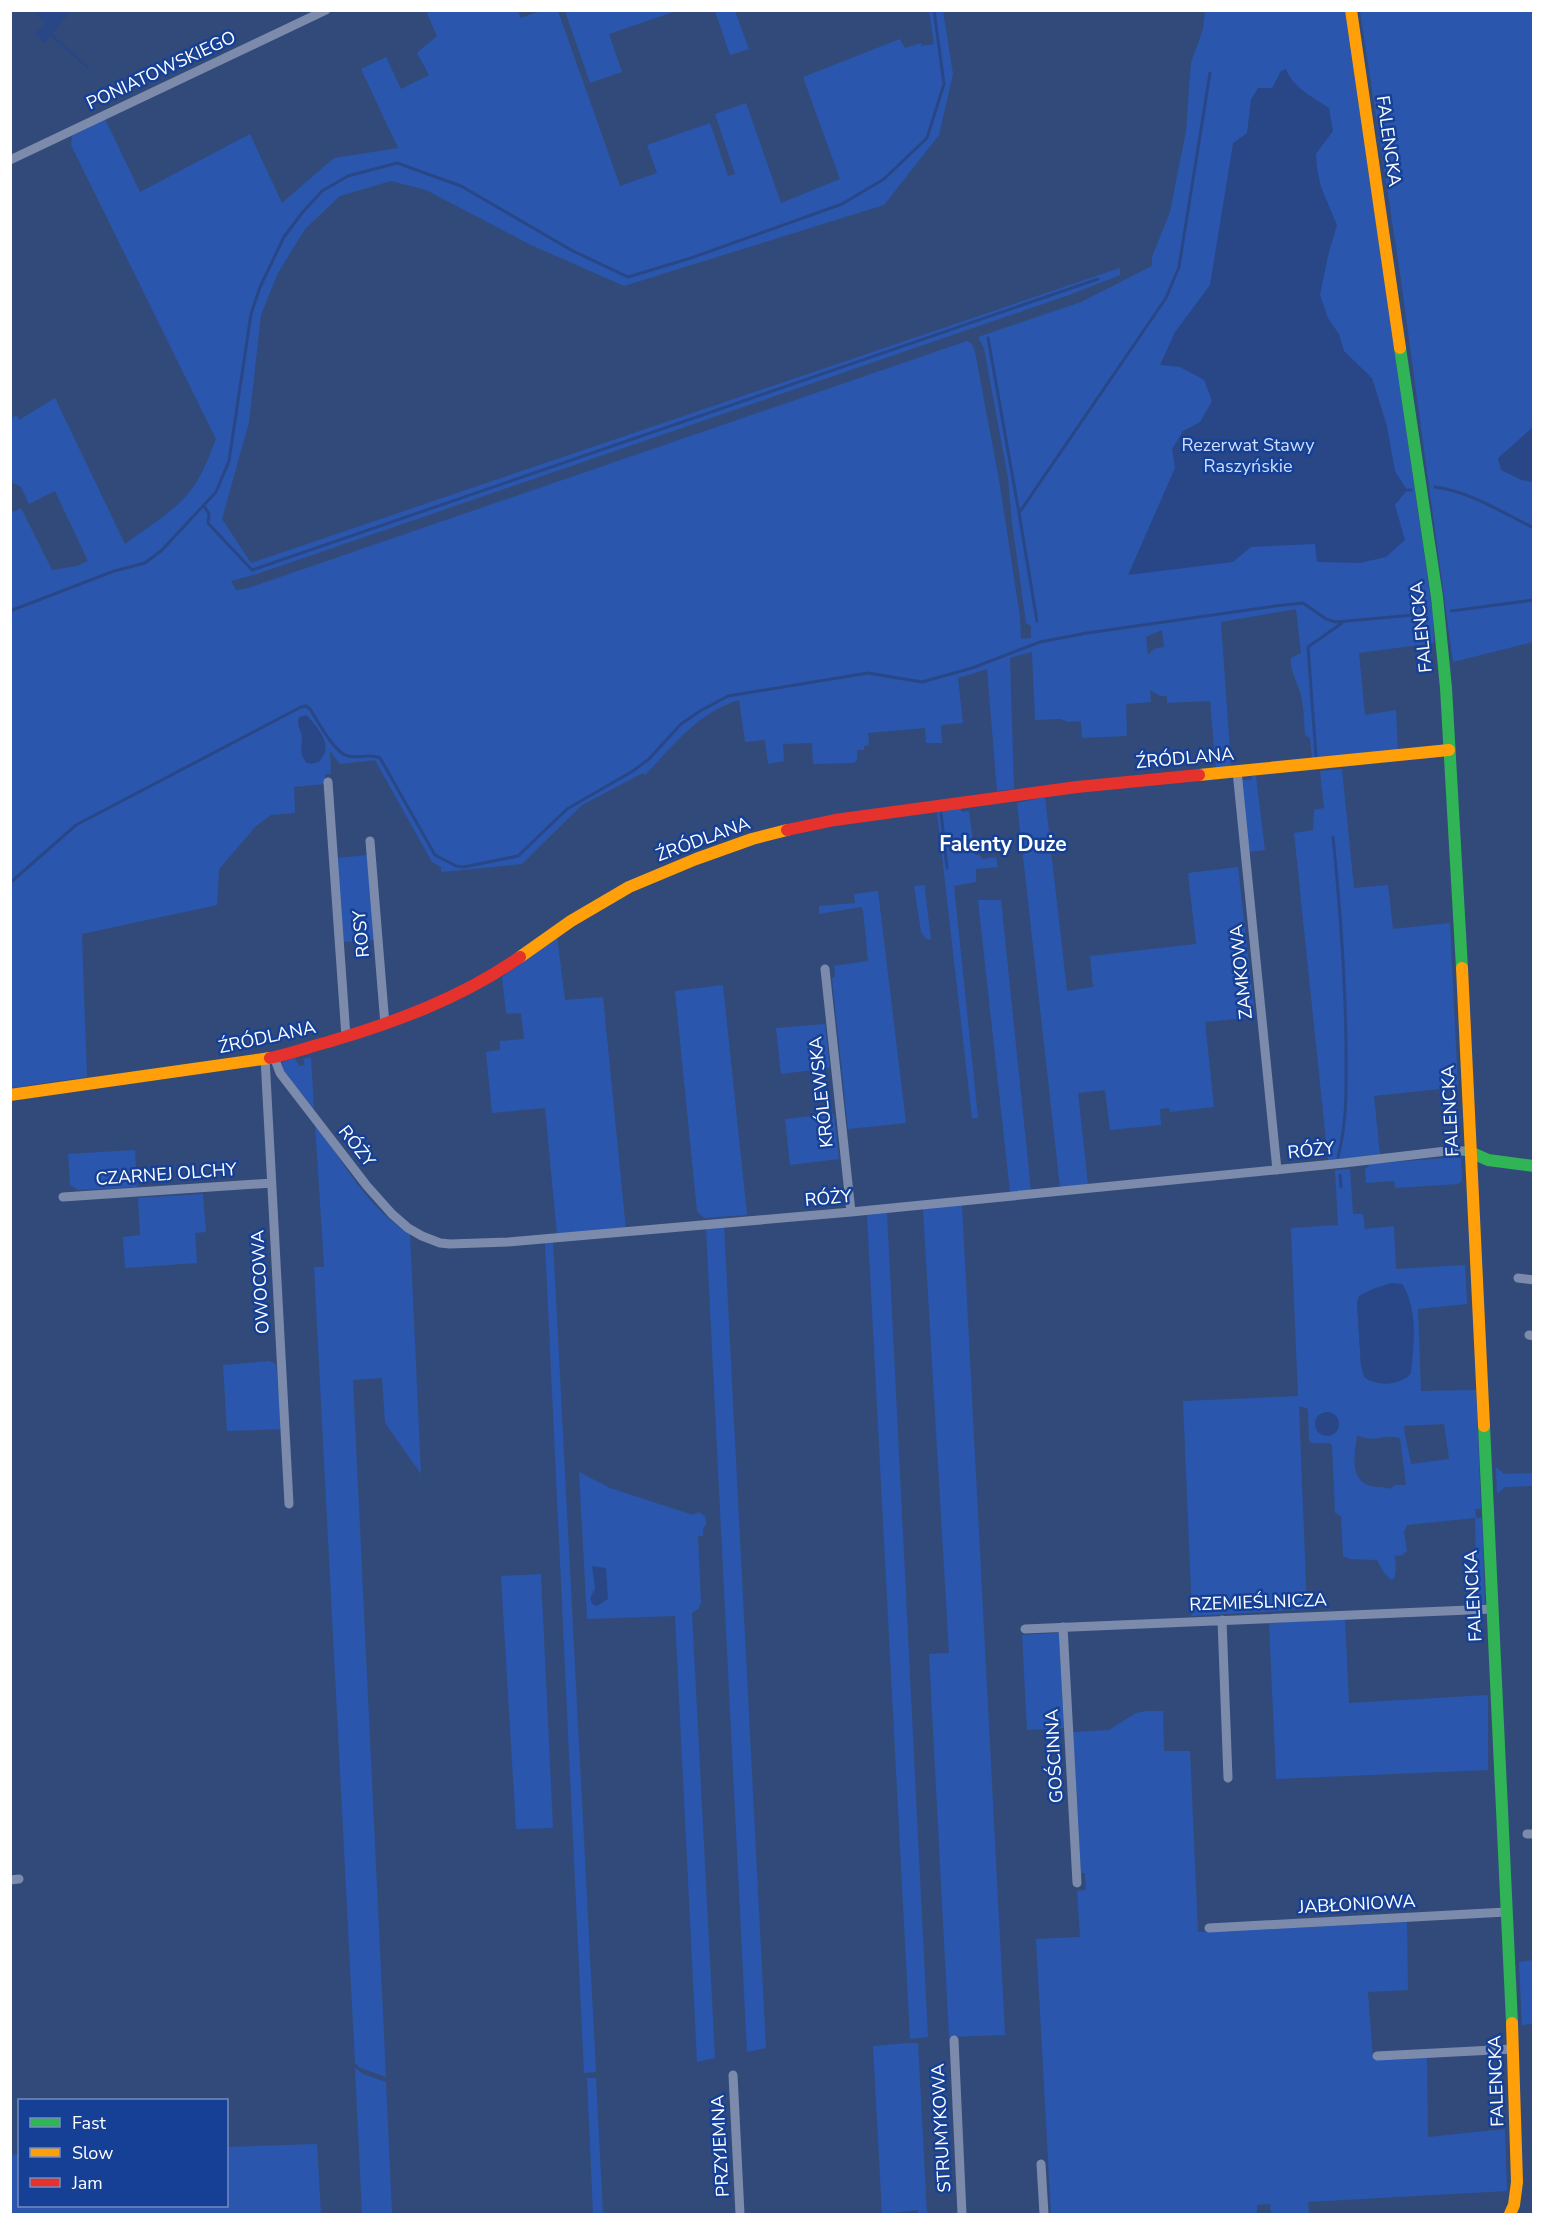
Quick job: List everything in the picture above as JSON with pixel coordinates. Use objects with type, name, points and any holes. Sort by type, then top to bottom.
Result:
[{"type":"street","name":"PONIATOWSKIEGO","points":[[10,160],[326,10]]},
{"type":"street","name":"FALENCKA","points":[[1351,10],[1437,597],[1449,750],[1460,910],[1514,2049],[1517,2182],[1516,2195],[1510,2214]]},
{"type":"street","name":"ŹRÓDLANA","points":[[10,1095],[270,1058],[386,1025],[488,979],[571,921],[629,887],[659,873],[752,839],[812,824],[1077,787],[1449,750]]},
{"type":"street","name":"ZAMKOWA","points":[[1237,771],[1277,1170]]},
{"type":"street","points":[[328,782],[346,1037]]},
{"type":"street","name":"ROSY","points":[[370,841],[386,1025]]},
{"type":"street","name":"KRÓLEWSKA","points":[[825,969],[850,1212]]},
{"type":"street","name":"RÓŻY","points":[[270,1058],[367,1186],[408,1228],[440,1243],[508,1242],[850,1212],[1277,1170],[1447,1150],[1470,1152]]},
{"type":"street","name":"OWOCOWA","points":[[270,1058],[272,1183],[289,1504]]},
{"type":"street","points":[[1470,1152],[1488,1160],[1533,1166]]},
{"type":"street","name":"CZARNEJ OLCHY","points":[[63,1197],[272,1183]]},
{"type":"street","points":[[1518,1278],[1533,1280]]},
{"type":"street","name":"RZEMIEŚLNICZA","points":[[1025,1629],[1492,1608]]},
{"type":"street","points":[[1222,1620],[1228,1778]]},
{"type":"street","name":"GOŚCINNA","points":[[1063,1627],[1077,1883]]},
{"type":"street","name":"JABŁONIOWA","points":[[1209,1928],[1506,1912]]},
{"type":"street","name":"STRUMYKOWA","points":[[954,2040],[962,2214]]},
{"type":"street","points":[[1377,2056],[1514,2049]]},
{"type":"street","name":"PRZYJEMNA","points":[[733,2075],[740,2214]]},
{"type":"street","points":[[1041,2164],[1044,2214]]},
{"type":"green space","points":[[672,10],[673,12],[609,34],[622,72],[590,83],[565,11]]},
{"type":"green space","name":"Rezerwat Stawy Raszyńskie","points":[[426,11],[518,11],[521,18],[540,11],[558,11],[620,186],[657,173],[647,145],[710,123],[728,176],[735,174],[715,114],[746,103],[781,203],[840,179],[803,77],[900,39],[905,48],[921,43],[921,46],[934,44],[929,11],[943,11],[953,74],[939,135],[884,205],[624,286],[531,245],[426,190],[391,181],[340,196],[305,229],[278,273],[261,315],[249,422],[222,519],[251,563],[1120,268],[1120,275],[1069,295],[231,581],[236,590],[245,589],[967,341],[972,344],[975,352],[999,480],[1020,617],[1021,639],[1031,638],[1031,626],[1026,623],[1008,478],[984,348],[978,337],[1081,302],[1152,266],[1152,257],[1170,212],[1186,131],[1191,63],[1203,29],[1205,11],[1345,11],[1433,615],[1434,643],[1359,653],[1365,715],[1396,710],[1398,750],[1312,759],[1310,738],[1305,735],[1302,700],[1291,663],[1291,658],[1301,653],[1296,609],[1221,622],[1231,766],[1216,769],[1210,701],[1167,703],[1167,696],[1160,696],[1150,690],[1151,702],[1126,704],[1127,736],[1082,738],[1081,721],[1035,720],[1032,652],[1010,658],[1014,789],[997,791],[987,669],[958,678],[963,723],[941,725],[942,743],[926,743],[925,728],[868,733],[869,745],[864,746],[864,750],[857,750],[857,760],[854,763],[813,764],[812,743],[783,744],[784,761],[768,764],[765,740],[745,742],[739,700],[724,706],[698,722],[645,775],[643,773],[582,805],[522,864],[441,872],[441,867],[432,862],[375,760],[340,764],[330,751],[331,774],[325,774],[325,784],[294,787],[295,813],[271,815],[256,826],[219,869],[217,905],[82,934],[87,1077],[11,1088],[10,509],[13,512],[21,508],[52,570],[77,566],[88,561],[55,491],[29,504],[21,487],[13,483],[11,478],[11,418],[17,415],[19,420],[55,398],[125,544],[170,512],[185,497],[199,478],[216,439],[71,145],[72,136],[105,119],[140,192],[250,134],[282,203],[334,158],[398,148],[361,69],[386,57],[401,89],[429,75],[417,53],[437,36]],"holes":[[[1162,630],[1164,647],[1154,649],[1148,655],[1146,637]],[[298,725],[324,754],[319,762],[311,764],[303,758],[302,734]]]},
{"type":"green space","points":[[715,11],[735,11],[749,49],[730,55]]},
{"type":"green space","points":[[1360,11],[1533,11],[1533,642],[1453,662],[1400,273]]},
{"type":"green space","points":[[1342,769],[1354,888],[1388,885],[1393,929],[1450,923],[1458,1087],[1374,1096],[1380,1155],[1328,1160],[1294,833],[1313,830],[1314,810],[1324,808],[1320,771]]},
{"type":"green space","points":[[1252,776],[1256,776],[1265,850],[1248,852],[1240,780],[1252,780]]},
{"type":"green space","points":[[1045,797],[1067,991],[1093,987],[1090,956],[1196,944],[1188,873],[1238,867],[1255,1017],[1205,1022],[1214,1107],[1170,1112],[1169,1108],[1160,1109],[1161,1125],[1110,1130],[1105,1090],[1078,1093],[1088,1185],[1060,1187],[1017,803]]},
{"type":"green space","points":[[960,808],[962,812],[969,811],[975,855],[979,855],[982,859],[996,857],[998,867],[976,869],[976,882],[954,886],[978,1118],[972,1118],[937,812]]},
{"type":"green space","points":[[368,855],[374,940],[343,942],[337,858]]},
{"type":"green space","points":[[925,885],[931,940],[925,938],[921,932],[914,886]]},
{"type":"green space","points":[[878,891],[906,1123],[848,1129],[832,978],[835,977],[834,966],[868,961],[863,910],[861,907],[819,914],[819,906],[855,903],[854,894]]},
{"type":"green space","points":[[978,900],[1001,900],[1031,1191],[1010,1192]]},
{"type":"green space","points":[[557,936],[565,1000],[603,997],[626,1230],[557,1234],[545,1108],[492,1113],[486,1052],[500,1050],[500,1041],[524,1039],[521,1013],[508,1014],[506,1012],[502,977]]},
{"type":"green space","points":[[723,985],[747,1215],[704,1218],[697,1211],[675,991]]},
{"type":"green space","points":[[825,1024],[830,1068],[781,1074],[776,1028]]},
{"type":"green space","points":[[311,1057],[314,1109],[283,1070],[282,1062],[295,1058],[299,1066],[305,1065],[303,1059]]},
{"type":"green space","points":[[834,1114],[839,1159],[790,1165],[785,1119]]},
{"type":"green space","points":[[315,1123],[357,1184],[381,1212],[410,1234],[421,1474],[385,1423],[382,1378],[353,1380],[386,2077],[360,2068],[355,2063],[314,1267],[324,1267]]},
{"type":"green space","points":[[135,1150],[137,1187],[78,1190],[70,1185],[68,1154]]},
{"type":"green space","points":[[1461,1158],[1462,1181],[1458,1184],[1395,1188],[1394,1181],[1366,1183],[1365,1170],[1370,1164]]},
{"type":"green space","points":[[1350,1169],[1353,1214],[1363,1214],[1365,1229],[1394,1226],[1396,1269],[1465,1265],[1467,1304],[1418,1309],[1421,1391],[1476,1390],[1481,1509],[1475,1509],[1476,1518],[1482,1518],[1485,1604],[1477,1604],[1475,1518],[1407,1525],[1404,1532],[1407,1552],[1403,1553],[1404,1555],[1395,1556],[1394,1579],[1390,1579],[1384,1573],[1377,1560],[1350,1559],[1343,1556],[1341,1516],[1335,1513],[1332,1445],[1312,1443],[1309,1440],[1308,1409],[1299,1406],[1307,1609],[1192,1616],[1183,1401],[1298,1396],[1291,1228],[1338,1225],[1335,1170]],"holes":[[[1391,1283],[1402,1284],[1411,1306],[1414,1329],[1412,1354],[1408,1377],[1398,1381],[1378,1383],[1368,1380],[1361,1366],[1357,1303],[1359,1296]],[[1444,1424],[1449,1459],[1411,1464],[1404,1426]],[[1357,1435],[1370,1439],[1400,1438],[1406,1485],[1395,1485],[1390,1489],[1364,1483],[1356,1472],[1354,1457]]]},
{"type":"green space","points":[[203,1194],[206,1232],[195,1233],[197,1263],[125,1268],[123,1237],[140,1235],[138,1198]]},
{"type":"green space","points":[[962,1205],[1005,2035],[949,2037],[929,1654],[949,1653],[923,1209]]},
{"type":"green space","points":[[887,1213],[928,2037],[910,2039],[867,1215]]},
{"type":"green space","points":[[724,1225],[766,2048],[747,2052],[706,1228]]},
{"type":"green space","points":[[553,1241],[596,2072],[584,2073],[545,1243]]},
{"type":"green space","points":[[269,1361],[276,1364],[282,1429],[227,1431],[223,1365]]},
{"type":"green space","points":[[1496,1467],[1504,1474],[1533,1473],[1533,1486],[1505,1487],[1497,1494]]},
{"type":"green space","points":[[579,1472],[610,1488],[693,1515],[699,1512],[705,1516],[703,1536],[698,1536],[701,1603],[692,1613],[715,2058],[697,2062],[675,1616],[587,1619]]},
{"type":"green space","points":[[541,1574],[553,1828],[516,1829],[501,1576]]},
{"type":"green space","points":[[1345,1619],[1349,1703],[1488,1695],[1488,1770],[1276,1779],[1269,1623]]},
{"type":"green space","points":[[1059,1633],[1064,1728],[1027,1730],[1022,1635]]},
{"type":"green space","points":[[1163,1711],[1164,1751],[1190,1751],[1198,1932],[1407,1922],[1408,1990],[1368,1992],[1373,2060],[1427,2057],[1428,2137],[1505,2129],[1507,2191],[1308,2202],[1309,2214],[1271,2214],[1270,2204],[1257,2205],[1257,2214],[1051,2214],[1036,1939],[1080,1937],[1077,1891],[1086,1890],[1085,1873],[1081,1873],[1073,1732],[1109,1730],[1136,1713]]},
{"type":"green space","points":[[1533,1960],[1533,2024],[1522,2025],[1519,1962]]},
{"type":"green space","points":[[918,2043],[927,2214],[918,2214],[918,2210],[882,2214],[873,2046]]},
{"type":"green space","points":[[355,2068],[363,2074],[386,2082],[392,2214],[362,2214]]},
{"type":"green space","points":[[587,2078],[596,2078],[603,2214],[593,2214]]},
{"type":"green space","points":[[317,2144],[321,2214],[11,2214],[11,2155],[18,2154],[18,2207],[228,2207],[228,2147]]},
{"type":"shaded area","points":[[38,10],[71,11],[52,34],[89,67],[88,69],[50,36],[45,43],[35,34],[45,22],[35,13]]},
{"type":"shaded area","points":[[1286,69],[1298,87],[1329,108],[1333,131],[1316,154],[1321,187],[1337,225],[1320,295],[1328,318],[1339,334],[1344,351],[1372,378],[1387,426],[1395,471],[1407,490],[1395,505],[1405,540],[1386,557],[1360,563],[1317,562],[1315,544],[1251,547],[1233,562],[1128,575],[1175,468],[1172,449],[1183,431],[1200,422],[1212,401],[1204,380],[1180,367],[1160,365],[1175,332],[1210,285],[1233,143],[1247,133],[1251,99],[1258,88],[1272,88],[1281,71]]},
{"type":"shaded area","points":[[1533,427],[1533,482],[1521,480],[1501,470],[1498,458]]},
{"type":"shaded area","points":[[306,715],[320,731],[326,747],[322,758],[311,763],[307,763],[303,756],[302,737],[298,723],[299,717]]},
{"type":"shaded area","points":[[1391,1283],[1402,1284],[1411,1304],[1414,1327],[1412,1362],[1411,1373],[1407,1377],[1395,1383],[1382,1384],[1364,1377],[1361,1366],[1357,1303],[1359,1296]]},
{"type":"shaded area","points":[[1327,1412],[1335,1416],[1339,1424],[1335,1432],[1327,1436],[1319,1432],[1315,1424],[1319,1416]]},
{"type":"shaded area","points":[[592,1566],[606,1568],[608,1599],[597,1606],[592,1604],[590,1598],[595,1589]]},
{"type":"waterway","points":[[10,611],[114,571],[145,563],[162,550],[216,492],[229,461],[251,314],[260,287],[284,237],[322,191],[348,176],[397,163],[461,186],[571,250],[628,277],[691,258],[842,204],[884,179],[927,138],[944,84],[934,10]]},
{"type":"waterway","points":[[1037,621],[1019,513],[1166,298],[1179,267],[1210,73]]},
{"type":"waterway","points":[[204,506],[209,514],[208,523],[252,570],[1098,279]]},
{"type":"waterway","points":[[988,338],[1019,513]]},
{"type":"waterway","points":[[1435,487],[1473,498],[1534,528]]},
{"type":"waterway","points":[[1451,611],[1534,600]]},
{"type":"waterway","points":[[10,883],[76,825],[306,706],[332,743],[343,754],[352,757],[380,758],[435,855],[456,866],[464,867],[518,856],[567,809],[633,771],[649,759],[681,724],[728,696],[868,673],[922,682],[972,668],[1040,642],[1275,606],[1303,603],[1326,619],[1336,622],[1425,614]]},
{"type":"waterway","points":[[1316,756],[1308,647],[1342,623]]},
{"type":"waterway","points":[[941,813],[947,868]]},
{"type":"waterway","points":[[1333,837],[1342,940],[1346,1043],[1345,1115],[1338,1157]]},
{"type":"waterway","points":[[1340,1175],[1341,1187]]},
{"type":"traffic: fast","points":[[1400,348],[1437,597],[1446,688],[1462,968]]},
{"type":"traffic: fast","points":[[1470,1152],[1488,1160],[1534,1166]]},
{"type":"traffic: fast","points":[[1484,1426],[1512,2023]]},
{"type":"traffic: slow","points":[[1351,10],[1400,348]]},
{"type":"traffic: slow","points":[[1199,775],[1449,750]]},
{"type":"traffic: slow","points":[[520,957],[571,921],[629,887],[696,859],[752,839],[787,830]]},
{"type":"traffic: slow","points":[[1462,968],[1484,1426]]},
{"type":"traffic: slow","points":[[10,1095],[270,1058]]},
{"type":"traffic: slow","points":[[1510,2214],[1514,2205],[1517,2182],[1512,2023]]},
{"type":"traffic: jam","points":[[787,830],[835,820],[1077,787],[1199,775]]},
{"type":"traffic: jam","points":[[270,1058],[403,1017],[475,985],[520,957]]},
{"type":"district","name":"Falenty Duże","points":[[1003,844]]}]
